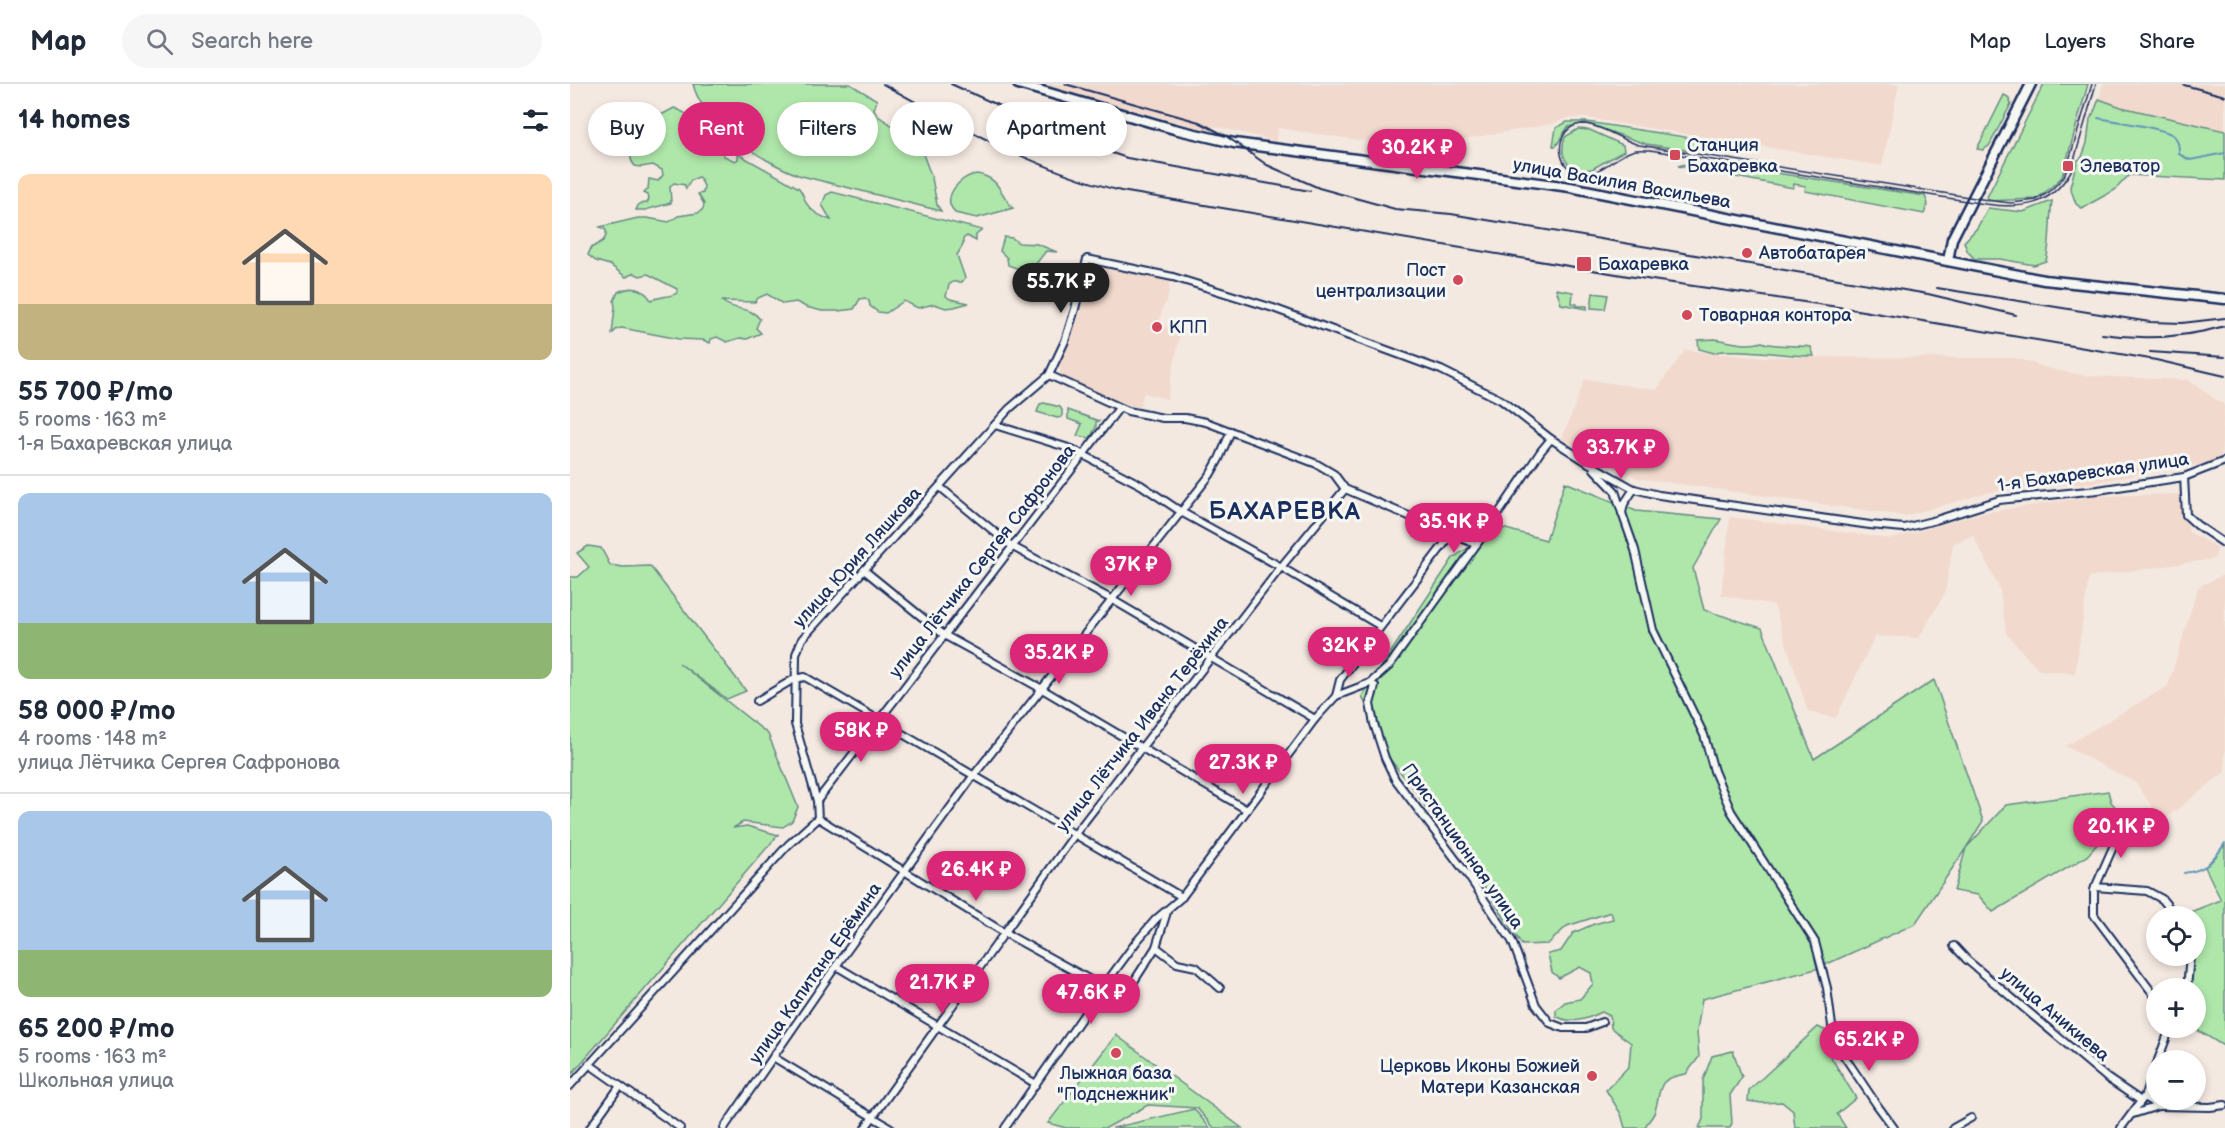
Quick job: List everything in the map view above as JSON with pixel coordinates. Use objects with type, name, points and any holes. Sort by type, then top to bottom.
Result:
[{"type":"main road","name":"улица Василия Васильева","points":[[1017,84],[1174,129],[1234,143],[1570,187],[2044,280],[2225,299]]},
{"type":"main road","points":[[1948,261],[1952,238],[2031,84]]},
{"type":"street","name":"1-я Бахаревская улица","points":[[1049,375],[1069,328],[1087,259],[1173,277],[1210,288],[1420,361],[1501,400],[1551,439],[1634,489],[1659,495],[1904,528],[1999,500],[2098,490],[2184,477],[2225,461]]},
{"type":"street","points":[[1049,375],[1119,408],[1152,416],[1199,420],[1322,467],[1339,479],[1345,489],[1475,544]]},
{"type":"street","name":"улица Юрия Ляшкова","points":[[818,801],[797,734],[796,654],[802,639],[1014,404],[1049,375]]},
{"type":"street","name":"улица Лётчика Сергея Сафронова","points":[[818,801],[878,719],[1119,408]]},
{"type":"street","points":[[995,425],[1061,445],[1084,455],[1141,485],[1183,513],[1281,567],[1380,626]]},
{"type":"street","name":"улица Капитана Ерёмина","points":[[724,1128],[836,966],[974,775],[1111,599],[1183,513],[1216,467],[1231,431]]},
{"type":"street","points":[[1005,1128],[1102,987],[1156,919],[1182,897],[1315,719],[1336,696],[1370,683],[1389,666],[1551,439]]},
{"type":"street","points":[[1590,464],[1615,491],[1635,550],[1653,630],[1704,735],[1714,771],[1731,811],[1815,942],[1827,988],[1834,1041],[1894,1128]]},
{"type":"street","points":[[2184,477],[2186,514],[2197,525],[2225,544]]},
{"type":"street","points":[[940,487],[1013,547],[1111,599],[1315,719]]},
{"type":"street","name":"улица Лётчика Ивана Терёхина","points":[[865,1128],[1075,834],[1281,567],[1345,489]]},
{"type":"street","points":[[1622,513],[1624,504],[1634,489]]},
{"type":"street","points":[[1336,696],[1340,680],[1451,534]]},
{"type":"street","points":[[864,570],[944,635],[1042,689],[1247,810]]},
{"type":"street","points":[[757,701],[795,679],[805,677],[1182,897]]},
{"type":"street","name":"Пристанционная улица","points":[[1370,683],[1375,686],[1370,704],[1374,724],[1385,758],[1395,779],[1469,877],[1512,941],[1536,1005],[1550,1023],[1563,1028],[1586,1028],[1602,1023]]},
{"type":"street","points":[[570,1086],[788,845],[818,818],[818,801]]},
{"type":"street","points":[[818,818],[1005,933],[1122,1000],[1156,947],[1167,911]]},
{"type":"street","points":[[2125,820],[2095,887],[2094,915],[2146,984]]},
{"type":"street","points":[[2095,887],[2147,891],[2162,898],[2168,906]]},
{"type":"street","name":"улица Аникиева","points":[[1954,946],[1967,960],[2108,1078],[2146,1101]]},
{"type":"street","points":[[1156,947],[1177,963],[1196,967],[1220,988]]},
{"type":"street","points":[[836,966],[1036,1084]]},
{"type":"street","points":[[773,1057],[891,1128]]},
{"type":"street","points":[[589,1064],[680,1128]]},
{"type":"street","points":[[590,1128],[620,1086]]},
{"type":"street","points":[[2121,1128],[2146,1090]]},
{"type":"street","points":[[2206,1107],[2225,1105]]},
{"type":"street","points":[[2131,1114],[2146,1110]]},
{"type":"street","points":[[1953,1128],[1971,1118]]},
{"type":"shaded area","points":[[1039,84],[1899,84],[1882,166],[1587,118],[1567,118],[1552,124],[1411,148],[1278,128],[1276,141],[1214,126],[1210,131],[1127,108],[1127,102],[1104,102]]},
{"type":"shaded area","points":[[2103,84],[2225,84],[2225,131],[2121,107],[2099,99]]},
{"type":"shaded area","points":[[1094,267],[1169,279],[1169,293],[1159,323],[1161,326],[1181,330],[1167,399],[1144,393],[1139,408],[1105,397],[1060,376],[1060,365],[1081,310],[1087,282],[1091,276],[1089,274]]},
{"type":"shaded area","points":[[1685,350],[1751,357],[2015,358],[2055,370],[2088,376],[2188,380],[2225,406],[2221,461],[2095,482],[1990,492],[1905,516],[1637,478],[1562,439],[1585,379],[1656,390]]},
{"type":"shaded area","points":[[2182,494],[2180,502],[2186,515],[2189,532],[2218,548],[2214,559],[2089,577],[2075,673],[2038,670],[2006,633],[2000,590],[1973,535],[1953,544],[1945,593],[1919,638],[1875,636],[1836,718],[1808,712],[1774,605],[1721,595],[1730,517],[1892,539],[1981,513],[2094,496]]},
{"type":"shaded area","points":[[2225,574],[2225,772],[2162,821],[2136,783],[2065,746],[2168,686],[2198,587]]},
{"type":"green space","points":[[693,84],[850,84],[877,100],[876,102],[777,102],[777,156],[878,156],[878,116],[890,124],[890,156],[924,156],[932,178],[937,205],[941,211],[798,175],[761,156],[765,156],[765,102],[701,102]]},
{"type":"green space","points":[[2044,84],[2088,84],[2062,177],[2036,199],[1985,201]]},
{"type":"green space","points":[[2004,95],[2008,97],[2011,104],[1989,146],[1983,150],[1977,149]]},
{"type":"green space","points":[[2099,99],[2121,107],[2225,131],[2225,180],[2129,175],[2115,190],[2082,208],[2076,204],[2070,187],[2077,161],[2082,157],[2087,143],[2090,119]]},
{"type":"green space","points":[[674,108],[678,110],[678,156],[724,156],[735,161],[738,156],[742,156],[799,188],[810,208],[828,219],[831,220],[822,205],[826,195],[832,192],[982,230],[976,235],[976,241],[967,236],[963,239],[963,245],[957,255],[965,278],[962,282],[953,282],[949,285],[946,296],[969,303],[946,308],[934,304],[918,308],[904,301],[886,313],[878,312],[865,298],[860,299],[854,309],[822,311],[796,302],[783,304],[767,294],[755,302],[722,301],[732,307],[751,312],[760,319],[756,328],[761,333],[747,339],[740,338],[727,342],[717,337],[711,339],[710,343],[622,328],[612,334],[614,301],[618,292],[636,289],[644,292],[651,300],[675,294],[677,289],[648,274],[640,276],[634,273],[626,277],[610,265],[596,261],[588,255],[591,248],[603,241],[606,236],[606,230],[600,227],[638,218],[669,222],[678,216],[698,213],[703,209],[704,204],[698,194],[703,193],[704,186],[699,177],[691,180],[686,189],[685,185],[674,183],[670,186],[671,203],[636,210],[639,204],[647,203],[649,199],[644,193],[648,189],[649,179],[658,181],[663,175],[662,170],[653,165],[635,166],[631,156],[666,156],[666,112]]},
{"type":"green space","points":[[1567,122],[1587,122],[1731,144],[1729,152],[1703,149],[1691,151],[1646,144],[1585,123],[1568,127],[1556,146],[1553,146],[1556,128]]},
{"type":"green space","points":[[1578,129],[1590,130],[1623,145],[1624,151],[1592,169],[1576,171],[1565,160],[1563,148],[1565,137]]},
{"type":"green space","points":[[1698,161],[1925,196],[1928,204],[1924,214],[1805,191],[1806,186],[1794,184],[1793,188],[1678,166]]},
{"type":"green space","points":[[977,174],[991,179],[1013,208],[977,218],[955,213],[950,205],[951,194],[962,180]]},
{"type":"green space","points":[[2052,201],[2046,261],[2034,265],[2000,259],[1975,259],[1968,252],[1964,242],[1977,228],[1988,208],[2023,212]]},
{"type":"green space","points":[[1004,237],[1012,238],[1019,243],[1037,244],[1057,252],[1046,251],[1028,274],[1024,274],[1019,269],[1008,265],[1007,258],[1000,251]]},
{"type":"green space","points":[[1051,280],[1053,294],[1039,289],[1036,294],[1039,298],[1031,299],[1027,296],[1027,289],[1019,291],[1023,285],[1018,282]]},
{"type":"green space","points":[[1556,289],[1573,292],[1572,303],[1577,306],[1587,306],[1587,309],[1561,304]]},
{"type":"green space","points":[[1593,293],[1608,295],[1605,309],[1591,308]]},
{"type":"green space","points":[[1715,339],[1744,344],[1762,342],[1773,345],[1811,347],[1814,356],[1745,351],[1714,353],[1699,349],[1698,340]]},
{"type":"green space","points":[[1040,404],[1060,407],[1062,417],[1057,418],[1037,412]]},
{"type":"green space","points":[[1068,410],[1099,421],[1096,422],[1090,438],[1077,436],[1082,424],[1068,419]]},
{"type":"green space","points":[[1565,482],[1636,511],[1721,519],[1693,568],[1704,610],[1762,628],[1814,759],[1934,680],[1983,821],[1915,924],[1816,969],[1702,999],[1697,1031],[1699,1057],[1686,1074],[1665,1081],[1660,1090],[1654,1113],[1645,1128],[1625,1128],[1621,1114],[1606,1090],[1629,1066],[1631,1043],[1611,1028],[1610,1016],[1602,1012],[1574,1021],[1556,1016],[1556,1010],[1565,1002],[1580,999],[1593,984],[1591,973],[1580,967],[1559,978],[1552,972],[1548,954],[1561,951],[1573,933],[1613,919],[1611,912],[1567,926],[1548,944],[1522,945],[1453,838],[1426,808],[1389,758],[1362,696],[1453,558],[1499,527],[1546,540]]},
{"type":"green space","points":[[588,546],[601,548],[610,565],[650,566],[746,691],[727,699],[679,663],[768,734],[798,807],[792,821],[783,827],[743,822],[733,828],[747,826],[778,835],[570,1076],[570,577],[578,577],[589,567],[577,553]]},
{"type":"green space","points":[[2108,791],[2111,802],[2123,815],[2086,857],[1993,912],[1978,895],[1954,891],[1966,848],[2006,805]]},
{"type":"green space","points":[[2225,845],[2225,1047],[2206,1035],[2206,978],[2184,978],[2185,966],[2206,966],[2206,906],[2221,900],[2205,867]]},
{"type":"green space","points":[[1818,1027],[1828,1032],[1826,1049],[1856,1098],[1837,1114],[1846,1128],[1795,1128],[1793,1111],[1782,1102],[1748,1101],[1749,1090]]},
{"type":"green space","points":[[1116,1035],[1242,1128],[1214,1128],[1197,1108],[1148,1105],[1106,1128],[1066,1128],[1048,1123]]},
{"type":"green space","points":[[1733,1051],[1742,1077],[1730,1095],[1732,1123],[1730,1128],[1699,1128],[1703,1119],[1703,1080],[1712,1056]]},
{"type":"green space","points":[[1194,1109],[1210,1128],[1113,1128]]},
{"type":"waterway","points":[[2098,118],[2169,133],[2177,140],[2179,154],[2190,160],[2225,153]]},
{"type":"waterway","points":[[2184,873],[2198,870],[2209,864],[2225,843]]},
{"type":"tram line","points":[[2092,84],[2064,177],[2049,192],[2036,200],[2011,203],[1994,201],[1639,145],[1583,124],[1573,126],[1566,132],[1560,148],[1566,165],[1572,171],[1582,174],[1595,172],[1626,153],[1650,150],[1985,204],[2023,205],[2045,199],[2063,183],[2071,171],[2096,84]]},
{"type":"railway","points":[[883,84],[969,131],[1028,159],[1089,182],[1121,191],[1652,280],[1845,308],[2156,360],[2225,376]]},
{"type":"railway","points":[[951,84],[1082,143],[1127,158],[1310,191]]},
{"type":"railway","points":[[1065,84],[1199,122],[1226,136],[1267,165],[1319,188],[1395,209],[1451,214],[1928,294],[2016,315]]},
{"type":"railway","points":[[2184,85],[2225,96]]},
{"type":"railway","points":[[1937,288],[2150,322],[2182,323],[2225,318]]},
{"type":"railway","points":[[2102,334],[2164,337],[2225,326]]},
{"type":"railway","points":[[2150,352],[2225,357]]},
{"type":"place","name":"Станция Бахаревка","points":[[1675,155]]},
{"type":"place","name":"Элеватор","points":[[2068,166]]},
{"type":"place","name":"Автобатарея","points":[[1747,253]]},
{"type":"place","name":"Бахаревка","points":[[1584,264]]},
{"type":"place","name":"Пост централизации","points":[[1458,280]]},
{"type":"place","name":"Товарная контора","points":[[1687,315]]},
{"type":"place","name":"КПП","points":[[1157,327]]},
{"type":"place","name":"Лыжная база \"Подснежник\"","points":[[1116,1053]]},
{"type":"place","name":"Церковь Иконы Божией Матери Казанская","points":[[1592,1076]]},
{"type":"district","name":"БАХАРЕВКА","points":[[1285,511]]}]
